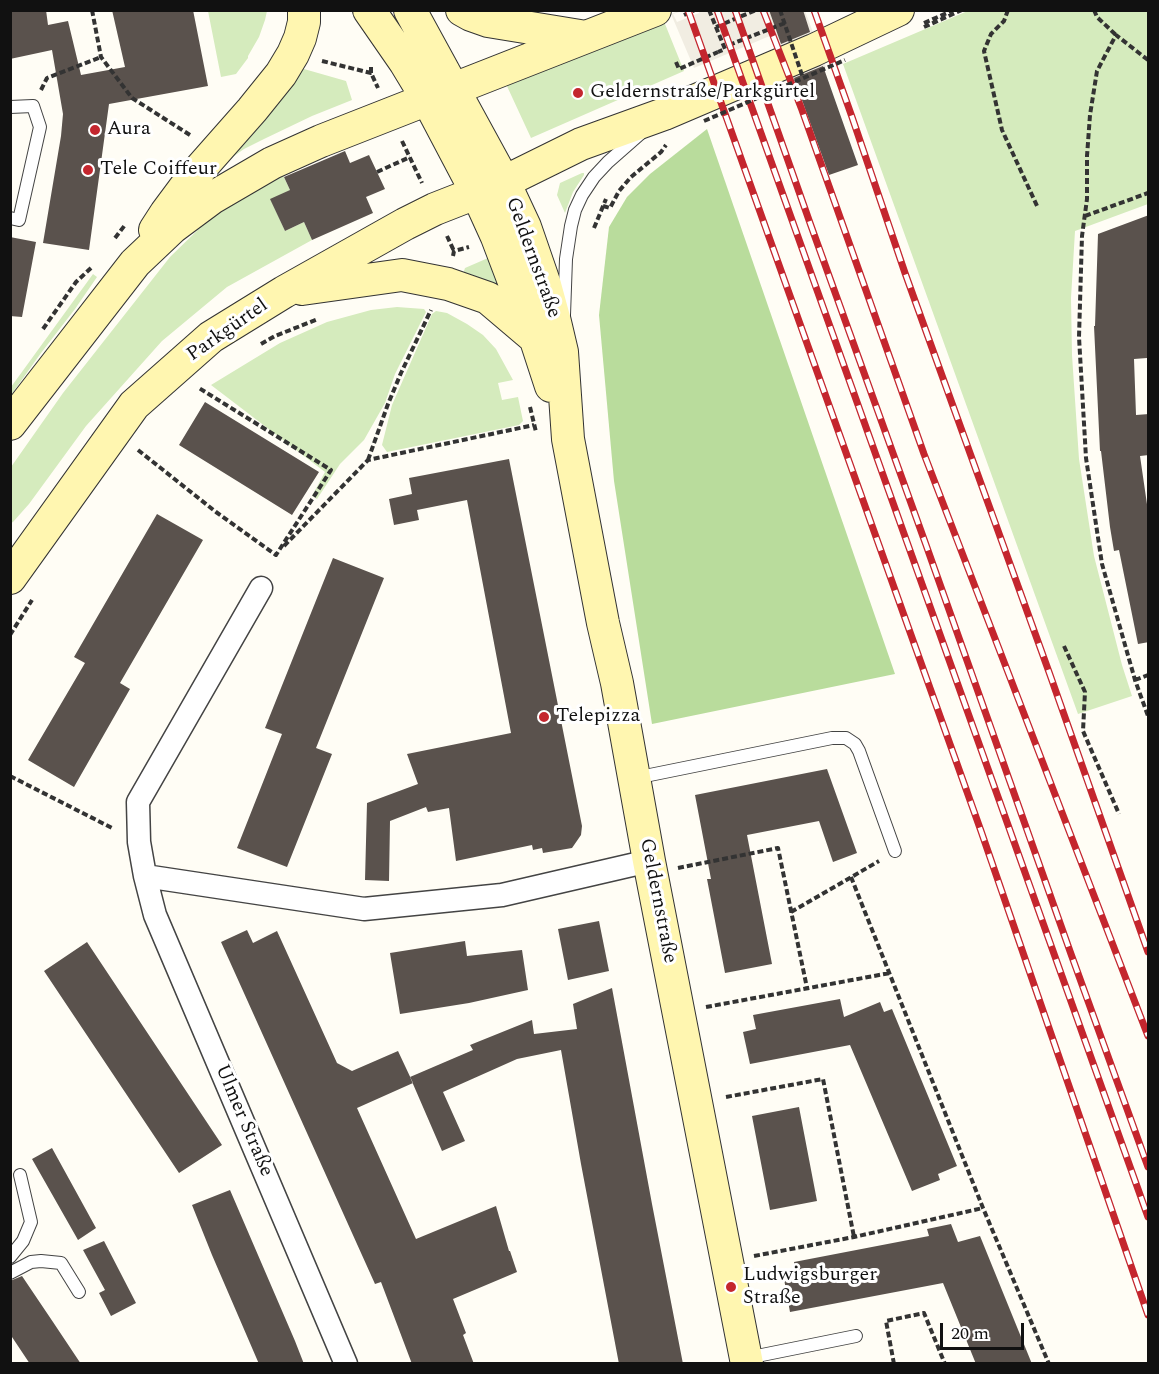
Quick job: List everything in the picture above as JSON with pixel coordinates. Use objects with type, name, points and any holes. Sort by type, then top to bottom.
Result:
[{"type":"main road","points":[[10,424],[135,263],[166,213],[192,178],[281,74],[300,38],[304,10]]},
{"type":"main road","points":[[369,10],[405,62],[440,95]]},
{"type":"main road","points":[[410,10],[440,95]]},
{"type":"main road","points":[[462,10],[488,21],[587,38]]},
{"type":"main road","points":[[135,263],[173,227],[212,198],[241,180],[297,152],[655,10]]},
{"type":"main road","name":"Parkgürtel","points":[[24,585],[24,542],[134,405],[211,337],[284,292],[435,209],[490,187],[581,144],[667,126],[814,50],[898,10]]},
{"type":"main road","name":"Geldernstraße","points":[[440,95],[490,187],[497,237],[549,344],[746,1361]]},
{"type":"main road","points":[[284,292],[402,274],[448,284],[488,298],[549,344]]},
{"type":"street","name":"Ulmer Straße","points":[[261,588],[138,802],[139,842],[155,915],[346,1364]]},
{"type":"street","points":[[145,876],[364,909],[502,895],[651,868]]},
{"type":"lane","points":[[10,107],[33,106],[40,127],[19,220],[10,218]]},
{"type":"lane","points":[[549,344],[571,226],[582,195],[594,177],[623,149],[667,126]]},
{"type":"lane","points":[[634,778],[832,738],[846,738],[855,744],[859,751],[895,851]]},
{"type":"lane","points":[[10,1257],[23,1241],[31,1222],[20,1175]]},
{"type":"lane","points":[[10,1273],[31,1262],[62,1263],[79,1292]]},
{"type":"lane","points":[[746,1361],[856,1336]]},
{"type":"path","points":[[676,62],[679,69],[725,49],[709,10]]},
{"type":"path","points":[[716,27],[756,10]]},
{"type":"path","points":[[780,10],[803,78]]},
{"type":"path","points":[[1008,10],[1004,21],[991,34],[984,51],[1002,130],[1038,208]]},
{"type":"path","points":[[1094,10],[1097,17],[1116,35],[1149,60]]},
{"type":"path","points":[[93,12],[100,57],[132,98],[190,135]]},
{"type":"path","points":[[729,45],[785,23]]},
{"type":"path","points":[[1116,35],[1097,71],[1094,87],[1082,236],[1079,337],[1086,458],[1102,564],[1135,680],[1149,716]]},
{"type":"path","points":[[33,106],[47,78],[100,57]]},
{"type":"path","points":[[704,121],[845,60]]},
{"type":"path","points":[[371,74],[454,251]]},
{"type":"path","points":[[603,206],[610,208],[625,184],[661,152],[667,126]]},
{"type":"path","points":[[377,172],[410,157]]},
{"type":"path","points":[[1085,216],[1149,193]]},
{"type":"path","points":[[39,334],[76,282]]},
{"type":"path","points":[[276,555],[368,460],[401,373],[435,301]]},
{"type":"path","points":[[256,347],[275,336],[327,315]]},
{"type":"path","points":[[195,385],[331,470],[276,555],[261,588]]},
{"type":"path","points":[[529,402],[536,434]]},
{"type":"path","points":[[368,460],[534,425]]},
{"type":"path","points":[[135,447],[216,512],[276,555]]},
{"type":"path","points":[[10,635],[24,585]]},
{"type":"path","points":[[1064,646],[1084,692],[1083,731],[1119,814]]},
{"type":"path","points":[[1135,680],[1149,675]]},
{"type":"path","points":[[10,776],[139,842]]},
{"type":"path","points":[[651,868],[778,848],[807,988]]},
{"type":"path","points":[[791,912],[874,864]]},
{"type":"path","points":[[851,877],[983,1208],[1049,1364]]},
{"type":"path","points":[[678,1012],[890,973]]},
{"type":"path","points":[[696,1103],[824,1079],[854,1237]]},
{"type":"path","points":[[726,1262],[854,1237],[983,1208]]},
{"type":"path","points":[[894,1364],[886,1321],[924,1313],[945,1364]]},
{"type":"green space","points":[[970,10],[1148,11],[1148,204],[1075,231],[1071,298],[1072,355],[1079,459],[1094,556],[1132,696],[1078,714],[843,64]]},
{"type":"green space","points":[[208,11],[267,11],[259,37],[236,74],[221,77]]},
{"type":"green space","points":[[663,19],[684,71],[531,138],[506,84]]},
{"type":"green space","points":[[297,67],[346,81],[352,100],[264,139],[224,163]]},
{"type":"green space","points":[[707,129],[895,674],[652,724],[614,481],[599,315],[609,227],[627,197],[650,174]]},
{"type":"green space","points":[[284,172],[283,175],[290,190],[271,200],[285,231],[304,222],[312,240],[227,287],[162,341],[86,426],[29,504],[11,523],[11,467],[63,393],[170,257],[208,220]]},
{"type":"green space","points":[[582,173],[584,175],[573,192],[565,213],[557,195],[560,183]]},
{"type":"green space","points":[[495,255],[512,303],[462,277],[465,268]]},
{"type":"green space","points":[[93,274],[97,277],[11,395],[11,387]]},
{"type":"green space","points":[[397,307],[424,309],[426,312],[395,374],[385,403],[364,440],[340,464],[317,499],[312,496],[325,472],[211,385],[280,343],[327,322],[371,310]]},
{"type":"green space","points":[[436,311],[447,313],[467,324],[483,335],[496,349],[513,380],[498,383],[502,400],[518,397],[523,421],[519,425],[387,452],[382,445],[392,405],[432,314]]},
{"type":"shaded area","points":[[682,11],[673,14],[677,22],[699,11],[805,11],[826,67],[789,83],[772,35],[694,68],[671,14]]},
{"type":"building","points":[[10,10],[46,10],[48,25],[68,21],[81,75],[125,67],[112,10],[193,10],[208,86],[109,104],[89,250],[43,243],[63,114],[52,50],[10,59]]},
{"type":"building","points":[[769,10],[803,10],[810,32],[781,44]]},
{"type":"building","points":[[823,66],[858,165],[829,175],[794,78]]},
{"type":"building","points":[[345,151],[350,163],[369,155],[385,189],[366,197],[373,213],[312,240],[304,222],[285,231],[270,199],[290,190],[284,177]]},
{"type":"building","points":[[1149,215],[1147,358],[1134,359],[1136,415],[1149,414],[1149,455],[1140,456],[1149,518],[1149,642],[1138,644],[1119,550],[1114,551],[1110,527],[1100,451],[1094,326],[1098,234]]},
{"type":"building","points":[[10,237],[36,242],[22,317],[10,316]]},
{"type":"building","points":[[205,402],[319,472],[292,515],[179,445]]},
{"type":"building","points":[[509,459],[582,826],[581,835],[572,848],[543,853],[542,848],[533,850],[532,845],[456,861],[449,808],[428,812],[426,807],[390,821],[389,881],[365,880],[367,803],[418,784],[407,754],[511,733],[467,500],[417,510],[419,520],[394,525],[389,499],[412,494],[409,478]]},
{"type":"building","points":[[157,514],[203,540],[120,683],[130,689],[74,787],[28,760],[85,663],[74,657]]},
{"type":"building","points":[[333,558],[384,578],[316,748],[332,754],[287,867],[237,848],[282,734],[265,728]]},
{"type":"building","points":[[827,769],[857,853],[833,862],[819,821],[747,835],[772,964],[725,973],[707,879],[711,879],[695,795]]},
{"type":"building","points":[[599,921],[609,971],[568,980],[558,929]]},
{"type":"building","points":[[247,930],[253,943],[277,931],[337,1063],[352,1071],[398,1051],[413,1083],[357,1108],[416,1239],[496,1206],[517,1272],[453,1299],[466,1333],[463,1335],[474,1364],[412,1364],[381,1282],[375,1284],[221,942]]},
{"type":"building","points":[[465,941],[467,956],[522,950],[528,990],[469,1003],[400,1014],[390,953]]},
{"type":"building","points":[[87,942],[222,1145],[179,1173],[44,971]]},
{"type":"building","points":[[612,988],[683,1364],[619,1364],[561,1050],[517,1059],[443,1092],[465,1141],[442,1151],[410,1077],[473,1050],[470,1045],[532,1020],[534,1034],[577,1029],[573,1004]]},
{"type":"building","points":[[840,999],[844,1017],[880,1002],[884,1012],[892,1009],[957,1166],[938,1174],[940,1180],[912,1191],[850,1045],[750,1064],[743,1032],[756,1029],[753,1015]]},
{"type":"building","points":[[799,1107],[817,1201],[770,1210],[752,1116]]},
{"type":"building","points":[[52,1148],[96,1228],[78,1240],[32,1159]]},
{"type":"building","points":[[230,1190],[304,1364],[259,1364],[212,1255],[192,1205]]},
{"type":"building","points":[[951,1224],[958,1242],[980,1236],[1032,1364],[976,1364],[943,1283],[790,1312],[784,1279],[796,1276],[794,1262],[929,1236],[927,1229]]},
{"type":"building","points":[[104,1241],[136,1303],[111,1316],[99,1293],[105,1290],[83,1250]]},
{"type":"building","points":[[22,1276],[81,1364],[30,1364],[10,1334],[10,1281]]},
{"type":"railway","points":[[688,10],[981,831],[1148,1315]]},
{"type":"railway","points":[[717,10],[1148,1217]]},
{"type":"railway","points":[[735,10],[1148,1167]]},
{"type":"railway","points":[[763,10],[802,110],[924,454],[1148,1036]]},
{"type":"railway","points":[[814,10],[905,273],[1148,952]]},
{"type":"place","name":"Geldernstraße/Parkgürtel","points":[[578,93]]},
{"type":"place","name":"Aura","points":[[95,130]]},
{"type":"place","name":"Tele Coiffeur","points":[[88,170]]},
{"type":"place","name":"Telepizza","points":[[544,717]]},
{"type":"place","name":"Ludwigsburger Straße","points":[[731,1287]]}]
